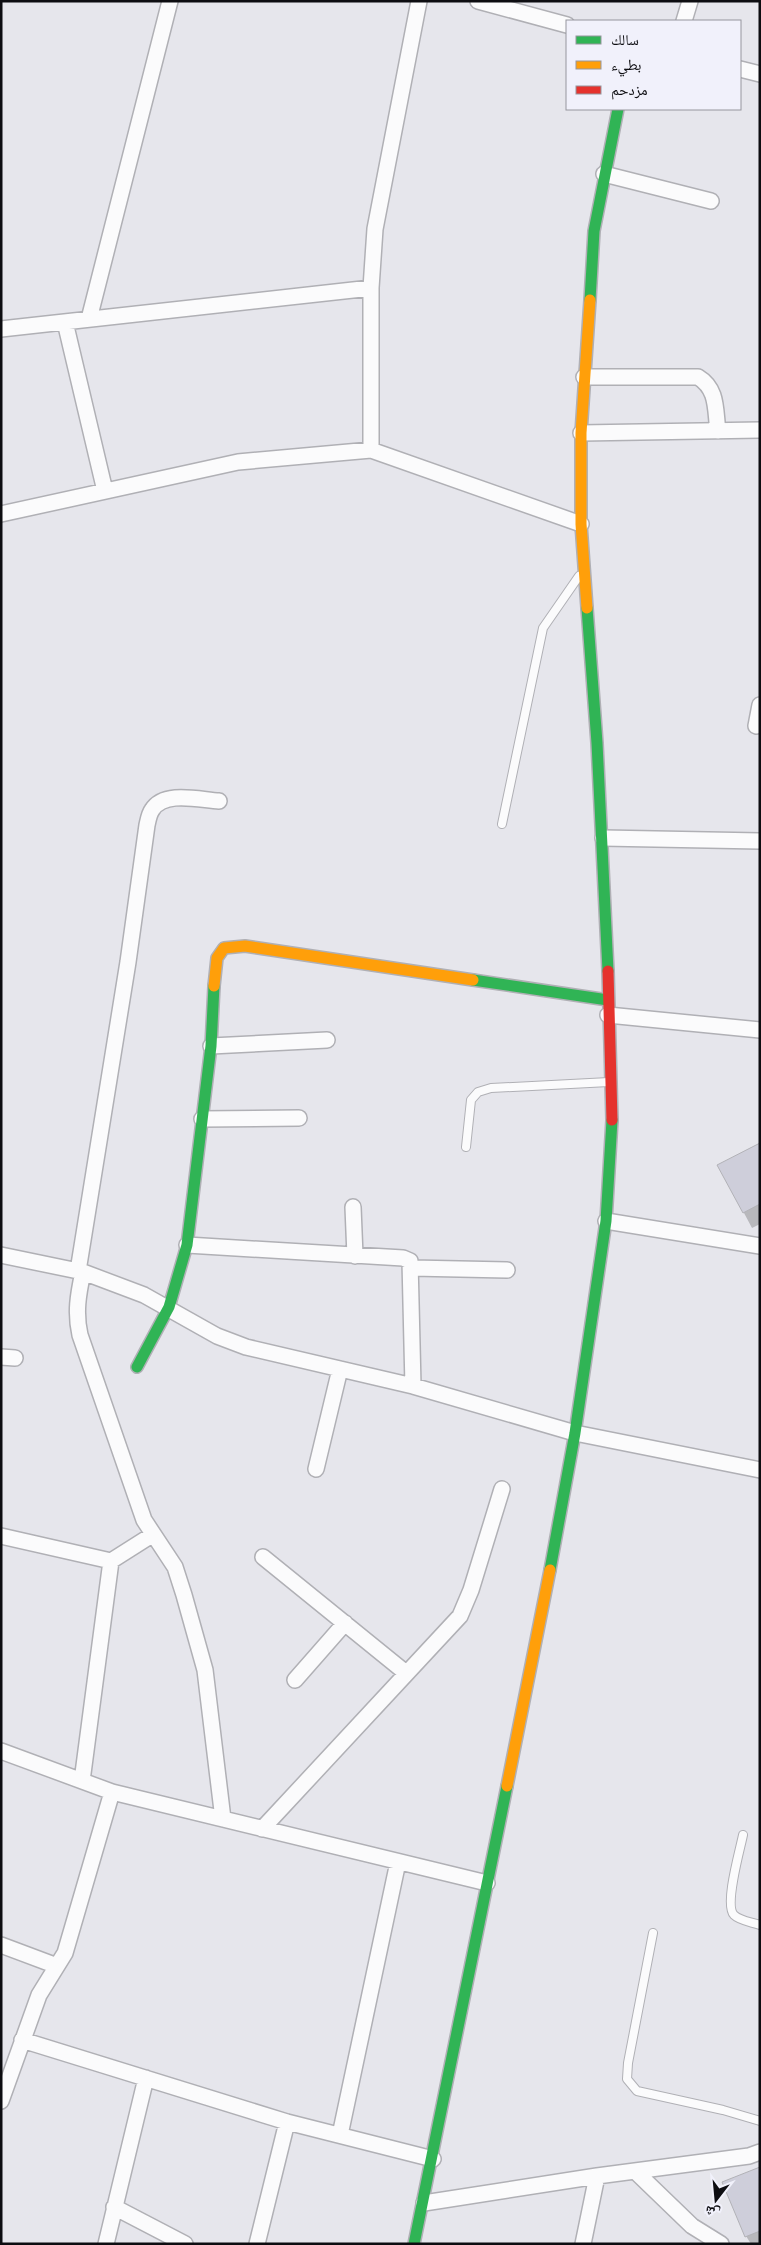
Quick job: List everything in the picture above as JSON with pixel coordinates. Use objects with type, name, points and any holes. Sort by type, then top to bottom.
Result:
[{"type":"street","points":[[89,320],[170,1]]},
{"type":"street","points":[[371,450],[371,288],[375,229],[420,1]]},
{"type":"street","points":[[478,1],[566,25]]},
{"type":"street","points":[[684,20],[690,1]]},
{"type":"street","points":[[741,69],[760,74]]},
{"type":"street","points":[[414,2244],[424,2204],[541,1618],[575,1433],[606,1220],[612,1111],[603,838],[581,524],[581,433],[594,231],[618,110]]},
{"type":"street","points":[[604,174],[711,201]]},
{"type":"street","points":[[1,330],[371,288]]},
{"type":"street","points":[[65,322],[105,491]]},
{"type":"street","points":[[584,377],[698,377],[708,383],[712,392],[718,431]]},
{"type":"street","points":[[581,433],[760,430]]},
{"type":"street","points":[[1,514],[238,462],[371,450],[581,524]]},
{"type":"street","points":[[756,726],[760,705]]},
{"type":"street","points":[[219,801],[174,798],[162,801],[152,810],[147,825],[128,962],[80,1272],[77,1320],[80,1335],[144,1520],[152,1535],[175,1567],[205,1670],[224,1819]]},
{"type":"street","points":[[603,838],[760,841]]},
{"type":"street","points":[[137,1366],[169,1308],[187,1245],[211,1046],[214,979],[217,958],[224,948],[245,946],[608,1008],[760,1030]]},
{"type":"street","points":[[211,1046],[327,1040]]},
{"type":"street","points":[[202,1119],[299,1118]]},
{"type":"street","points":[[353,1207],[355,1256]]},
{"type":"street","points":[[606,1220],[760,1246]]},
{"type":"street","points":[[187,1245],[403,1258],[410,1261],[412,1268],[413,1386]]},
{"type":"street","points":[[1,1255],[80,1272],[144,1295],[217,1336],[246,1347],[413,1386],[575,1433],[760,1470]]},
{"type":"street","points":[[412,1268],[507,1270]]},
{"type":"street","points":[[316,1469],[340,1369]]},
{"type":"street","points":[[262,1829],[460,1616],[471,1590],[502,1489]]},
{"type":"street","points":[[1,1536],[111,1561],[152,1535]]},
{"type":"street","points":[[263,1557],[406,1673]]},
{"type":"street","points":[[82,1781],[111,1561]]},
{"type":"street","points":[[295,1680],[344,1623]]},
{"type":"street","points":[[1,1752],[112,1792],[487,1883]]},
{"type":"street","points":[[1,2101],[39,1995],[65,1953],[112,1792]]},
{"type":"street","points":[[340,2135],[398,1862]]},
{"type":"street","points":[[1,1946],[57,1966]]},
{"type":"street","points":[[22,2040],[287,2122],[433,2159]]},
{"type":"street","points":[[106,2244],[146,2078]]},
{"type":"street","points":[[257,2244],[287,2122]]},
{"type":"street","points":[[424,2204],[597,2176],[749,2156],[760,2152]]},
{"type":"street","points":[[636,2171],[692,2226],[721,2244]]},
{"type":"street","points":[[583,2244],[597,2176]]},
{"type":"street","points":[[114,2207],[185,2244]]},
{"type":"lane","points":[[502,824],[543,628],[584,570]]},
{"type":"lane","points":[[466,1147],[471,1100],[478,1092],[491,1088],[611,1082]]},
{"type":"lane","points":[[742,1835],[729,1903],[733,1914],[742,1920],[760,1924]]},
{"type":"lane","points":[[653,1933],[628,2063],[628,2079],[637,2091],[723,2110],[760,2122]]},
{"type":"building","points":[[760,1143],[760,1204],[743,1213],[717,1165]]},
{"type":"building","points":[[760,2167],[760,2231],[745,2237],[722,2182]]},
{"type":"traffic: fast","points":[[590,300],[594,231],[618,110]]},
{"type":"traffic: fast","points":[[587,608],[597,743],[608,971]]},
{"type":"traffic: fast","points":[[473,980],[608,1000]]},
{"type":"traffic: fast","points":[[137,1367],[169,1307],[187,1245],[211,1046],[214,986]]},
{"type":"traffic: fast","points":[[550,1570],[575,1433],[606,1221],[612,1120]]},
{"type":"traffic: fast","points":[[414,2244],[507,1786]]},
{"type":"traffic: slow","points":[[587,608],[581,524],[581,433],[590,300]]},
{"type":"traffic: slow","points":[[214,986],[217,958],[224,948],[245,946],[473,980]]},
{"type":"traffic: slow","points":[[507,1786],[550,1570]]},
{"type":"traffic: jam","points":[[608,971],[612,1120]]}]
